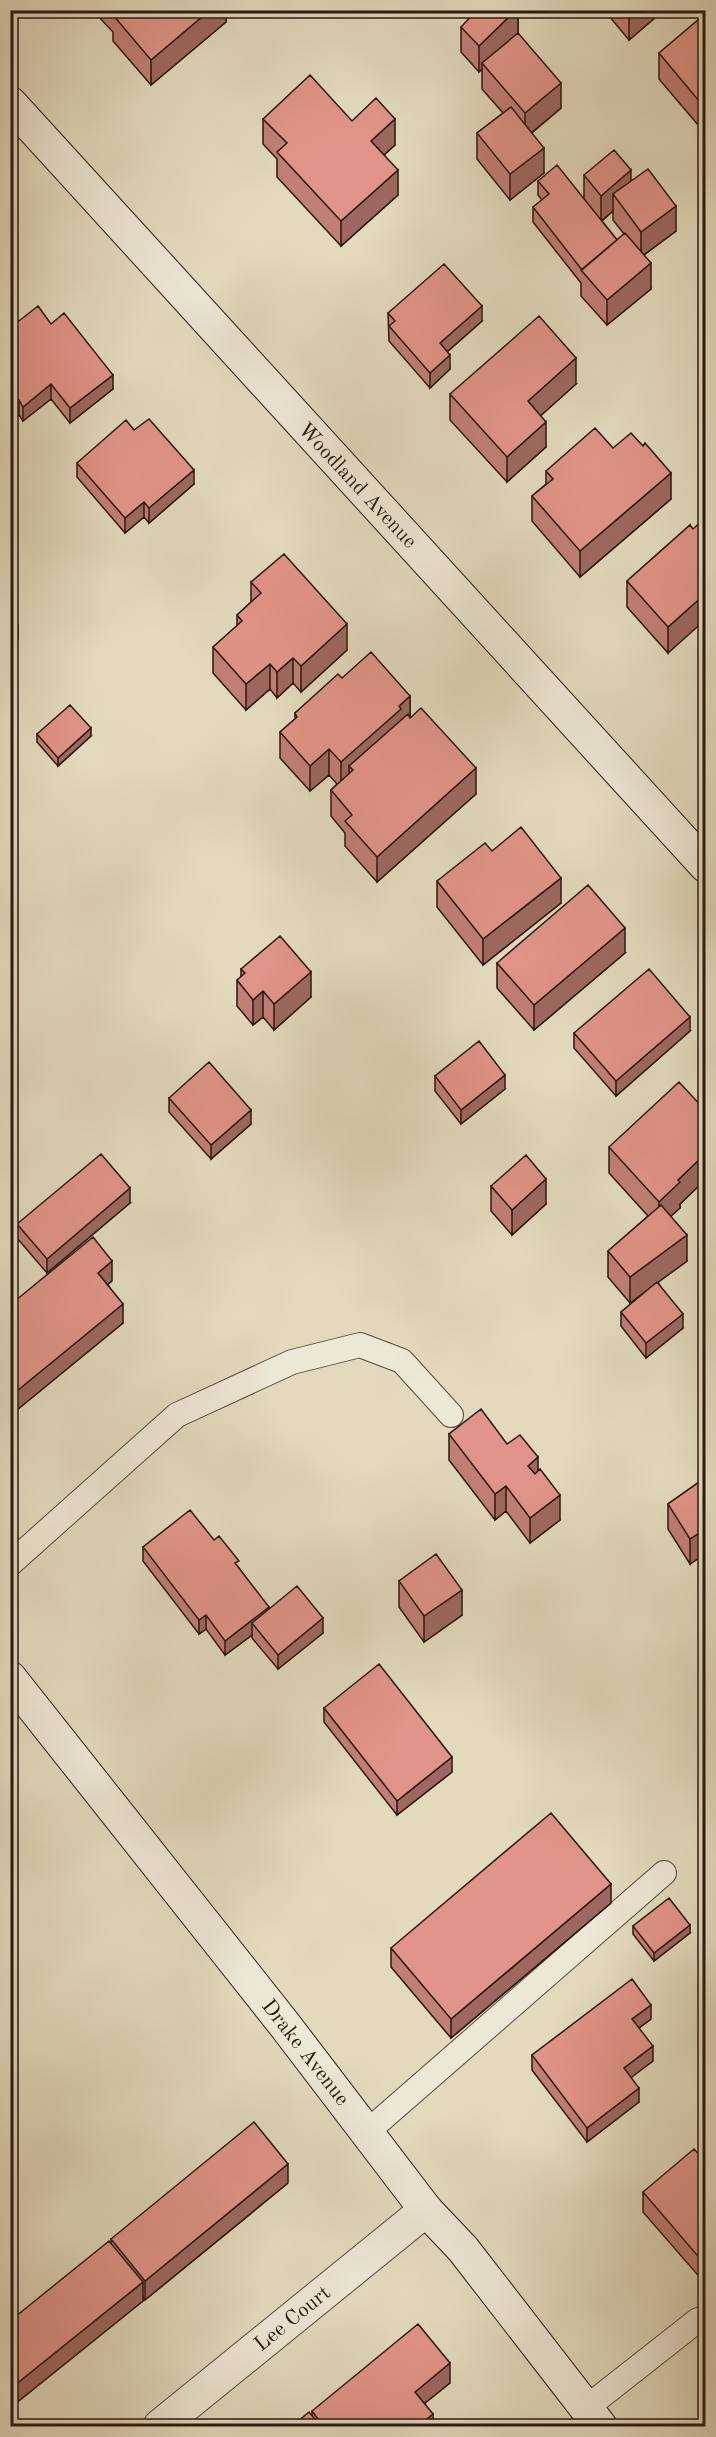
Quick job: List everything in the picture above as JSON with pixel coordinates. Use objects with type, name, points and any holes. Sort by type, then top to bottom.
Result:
[{"type":"street","name":"Woodland Avenue","points":[[10,103],[705,866]]},
{"type":"street","name":"Drake Avenue","points":[[10,1678],[368,2132],[426,2210],[463,2249],[593,2417]]},
{"type":"street","name":"Lee Court","points":[[159,2427],[426,2210]]},
{"type":"lane","points":[[10,1564],[177,1415],[291,1362],[360,1345],[402,1361],[451,1415]]},
{"type":"lane","points":[[368,2132],[664,1873]]},
{"type":"lane","points":[[593,2417],[698,2320]]},
{"type":"building","points":[[116,10],[210,10],[151,60],[113,15]]},
{"type":"building","points":[[477,10],[516,10],[479,46],[461,27]]},
{"type":"building","points":[[705,14],[705,95],[699,101],[659,53]]},
{"type":"building","points":[[518,33],[561,83],[525,113],[482,63]]},
{"type":"building","points":[[310,75],[352,121],[376,98],[395,119],[371,141],[398,170],[341,221],[277,152],[287,143],[263,119]]},
{"type":"building","points":[[511,107],[544,148],[510,174],[477,133]]},
{"type":"building","points":[[614,150],[631,170],[601,196],[584,175]]},
{"type":"building","points":[[557,165],[617,240],[582,270],[533,207],[549,194],[538,181]]},
{"type":"building","points":[[648,169],[676,206],[641,232],[613,194]]},
{"type":"building","points":[[625,233],[651,263],[607,300],[581,270]]},
{"type":"building","points":[[444,264],[482,306],[440,343],[450,355],[430,373],[389,326],[395,321],[388,313]]},
{"type":"building","points":[[38,306],[51,324],[64,313],[113,375],[70,408],[51,384],[23,407],[19,400],[10,406],[10,328]]},
{"type":"building","points":[[539,316],[576,358],[528,401],[546,422],[507,457],[450,394]]},
{"type":"building","points":[[149,419],[194,470],[149,508],[144,502],[125,518],[77,463],[126,420],[134,430]]},
{"type":"building","points":[[595,428],[613,448],[631,433],[643,446],[645,443],[671,473],[580,551],[532,496],[553,479],[546,471]]},
{"type":"building","points":[[704,519],[705,594],[668,627],[627,581],[690,525],[693,529]]},
{"type":"building","points":[[284,554],[347,624],[301,666],[293,658],[277,672],[270,664],[246,684],[213,647],[242,621],[237,615],[261,593],[251,582]]},
{"type":"building","points":[[10,615],[18,625],[10,631]]},
{"type":"building","points":[[371,652],[410,696],[399,706],[401,709],[341,762],[329,749],[310,766],[280,732],[297,717],[295,713],[338,674],[342,678]]},
{"type":"building","points":[[70,705],[91,728],[58,758],[37,734]]},
{"type":"building","points":[[421,708],[476,768],[377,857],[345,821],[352,815],[331,790],[353,770],[349,766],[408,714],[410,718]]},
{"type":"building","points":[[521,827],[561,878],[483,939],[437,881],[485,843],[492,851]]},
{"type":"building","points":[[588,885],[625,928],[534,1005],[497,963]]},
{"type":"building","points":[[280,936],[311,972],[274,1004],[263,991],[253,1000],[237,980],[245,973],[241,969]]},
{"type":"building","points":[[649,969],[690,1017],[616,1081],[574,1033]]},
{"type":"building","points":[[479,1041],[505,1075],[461,1110],[435,1076]]},
{"type":"building","points":[[209,1062],[251,1110],[211,1145],[169,1098]]},
{"type":"building","points":[[679,1082],[705,1110],[705,1154],[659,1202],[609,1147]]},
{"type":"building","points":[[101,1154],[130,1188],[47,1259],[17,1224]]},
{"type":"building","points":[[526,1155],[546,1179],[512,1210],[491,1186]]},
{"type":"building","points":[[661,1205],[687,1235],[630,1277],[608,1251]]},
{"type":"building","points":[[93,1237],[112,1261],[98,1273],[123,1304],[12,1395],[10,1393],[10,1305]]},
{"type":"building","points":[[657,1282],[683,1314],[646,1343],[621,1312]]},
{"type":"building","points":[[481,1409],[507,1444],[520,1435],[538,1457],[528,1466],[535,1474],[540,1469],[560,1495],[530,1518],[506,1486],[495,1494],[449,1434]]},
{"type":"building","points":[[705,1478],[705,1529],[690,1539],[668,1504]]},
{"type":"building","points":[[190,1510],[214,1540],[219,1536],[239,1561],[235,1563],[269,1607],[225,1641],[206,1615],[199,1620],[143,1547]]},
{"type":"building","points":[[436,1554],[462,1590],[424,1616],[399,1581]]},
{"type":"building","points":[[297,1586],[323,1618],[278,1655],[252,1623]]},
{"type":"building","points":[[379,1664],[452,1757],[397,1801],[324,1708]]},
{"type":"building","points":[[551,1813],[611,1884],[451,2019],[391,1948]]},
{"type":"building","points":[[669,1898],[690,1925],[654,1953],[633,1926]]},
{"type":"building","points":[[632,1979],[651,2005],[632,2019],[653,2046],[624,2068],[639,2088],[587,2128],[532,2055]]},
{"type":"building","points":[[254,2122],[288,2164],[145,2281],[111,2239]]},
{"type":"building","points":[[694,2149],[702,2158],[705,2155],[705,2259],[703,2262],[643,2192]]},
{"type":"building","points":[[109,2241],[143,2282],[10,2389],[10,2321]]},
{"type":"building","points":[[418,2324],[450,2363],[415,2392],[433,2414],[417,2427],[324,2427],[312,2411]]},
{"type":"building","points":[[309,2412],[321,2427],[291,2427]]}]
